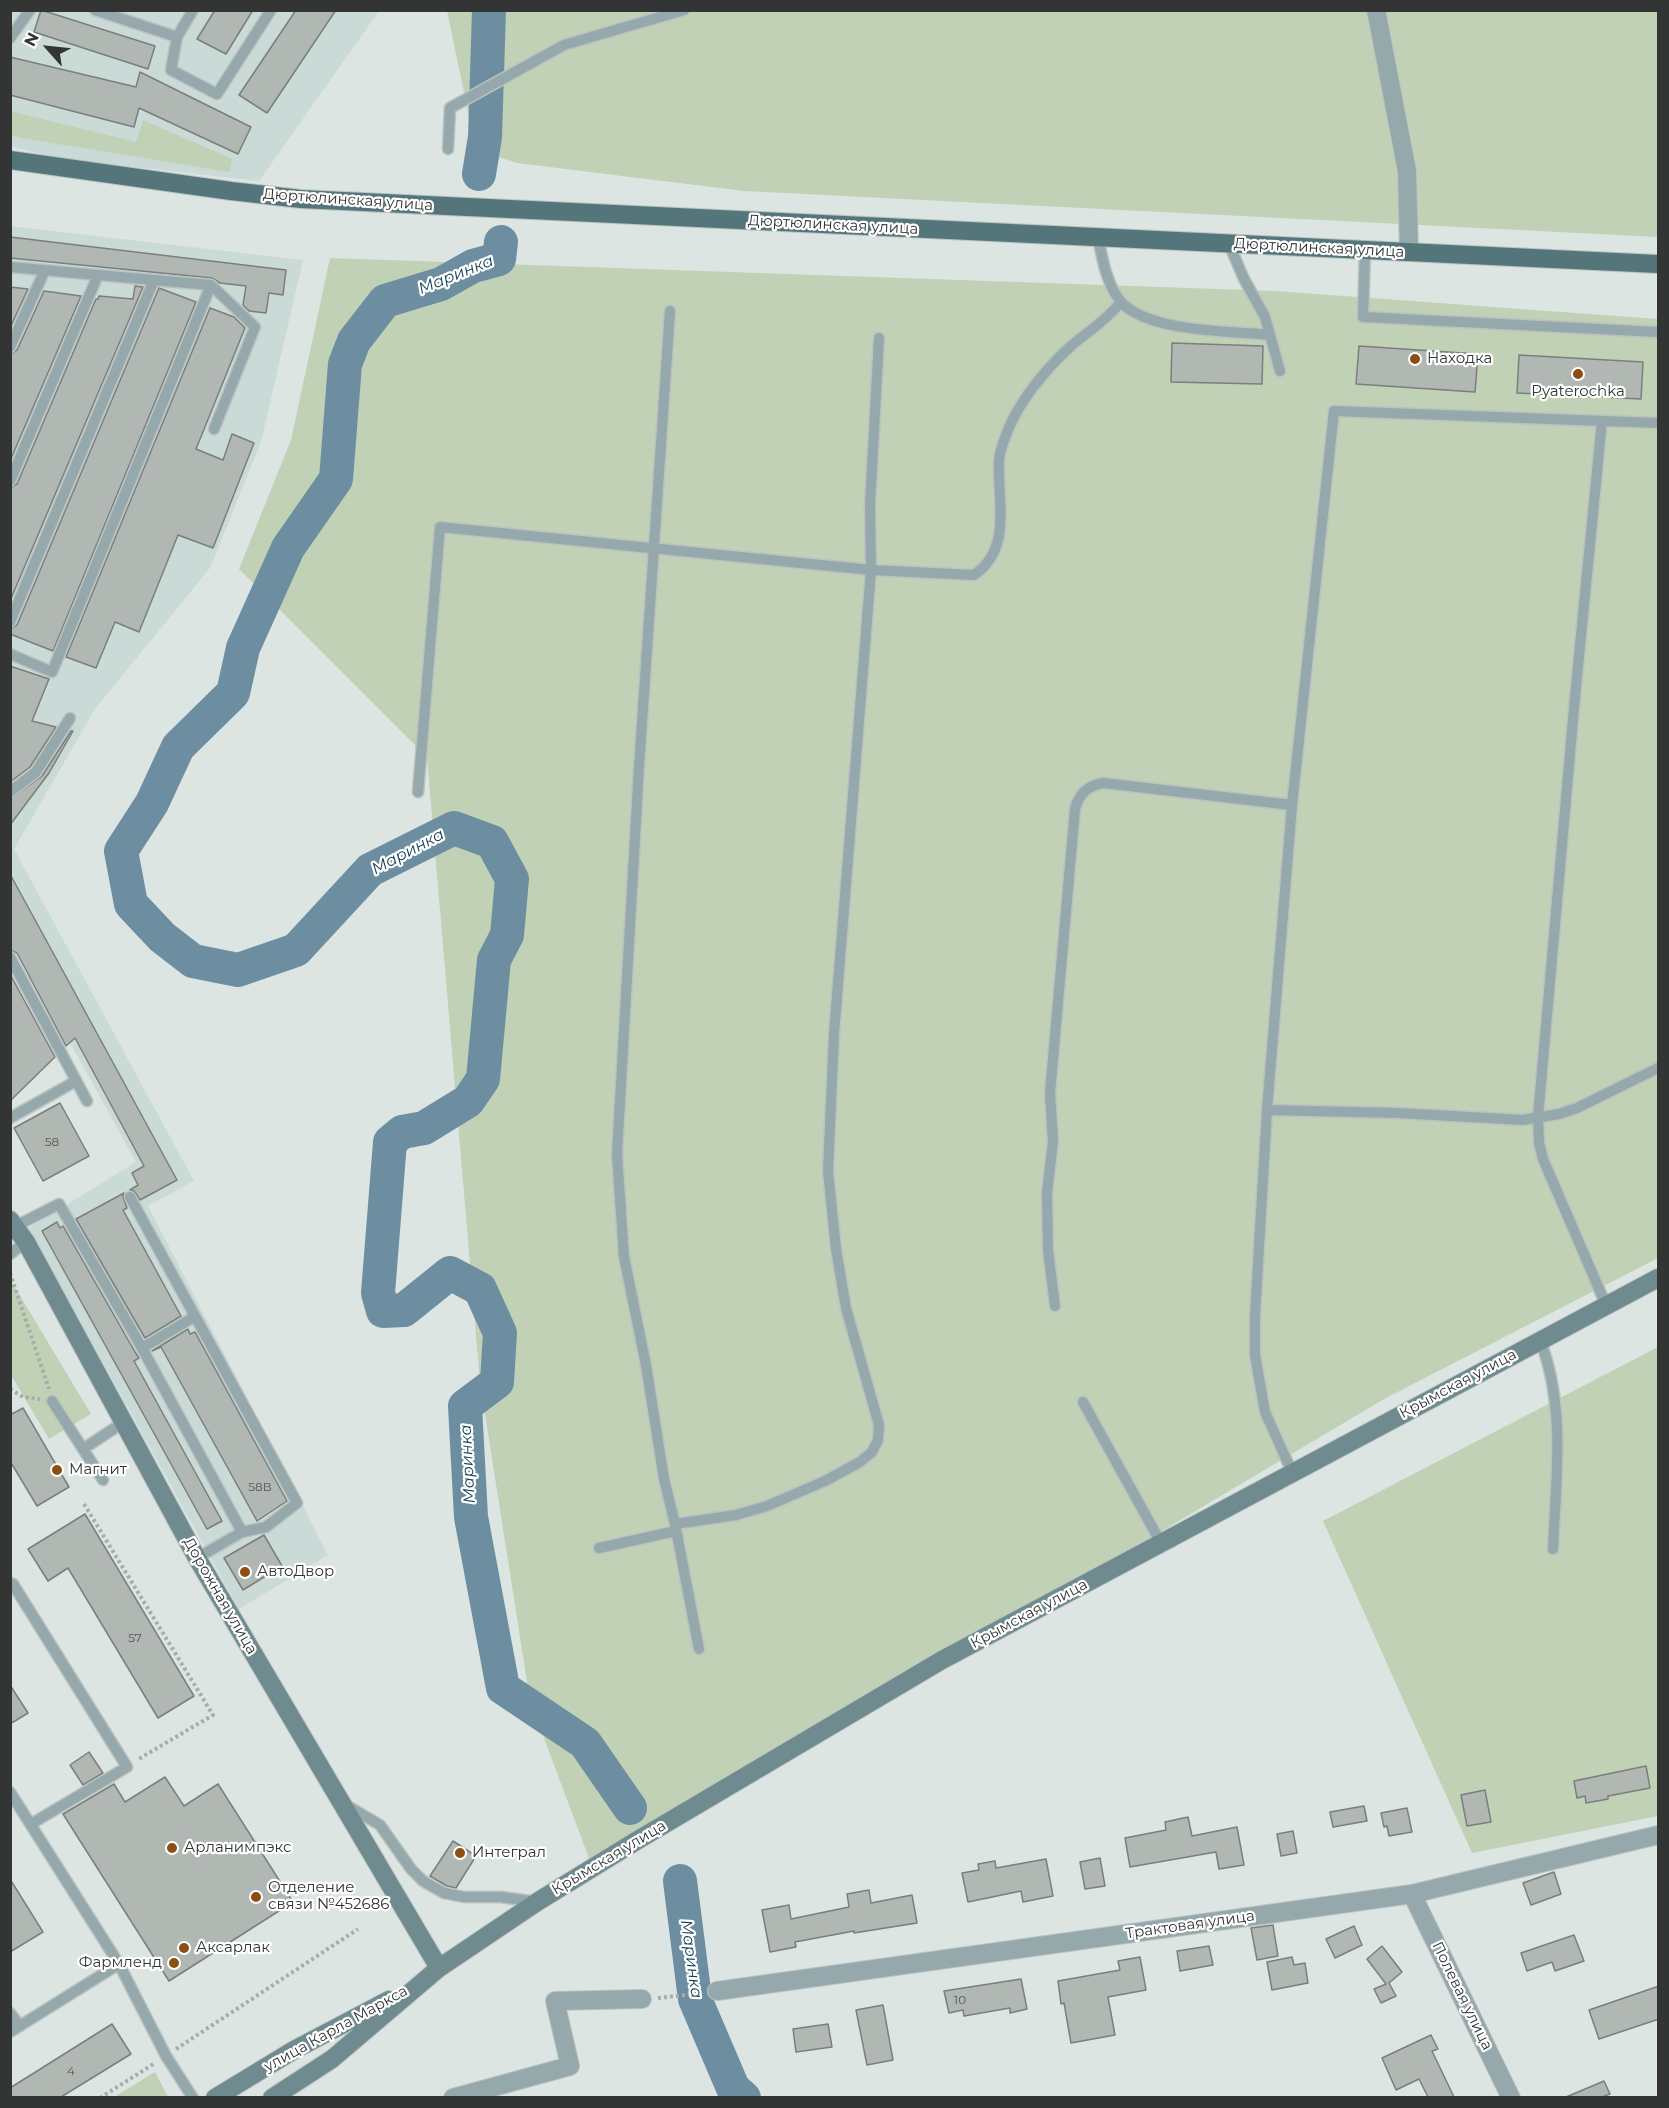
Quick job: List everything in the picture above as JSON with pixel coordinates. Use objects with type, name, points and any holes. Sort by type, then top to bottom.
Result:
[{"type":"main road","name":"Дюртюлинская улица","points":[[10,160],[231,192],[301,199],[1659,264]]},
{"type":"main road","name":"Дорожная улица","points":[[12,1223],[26,1242],[197,1558],[439,1968]]},
{"type":"main road","name":"Крымская улица","points":[[420,1983],[537,1902],[942,1660],[1659,1278]]},
{"type":"main road","name":"улица Карла Маркса","points":[[215,2097],[294,2050],[420,1983]]},
{"type":"main road","name":"улица Карла Маркса","points":[[272,2097],[332,2059],[420,1983]]},
{"type":"street","points":[[1376,10],[1407,171],[1409,252]]},
{"type":"street","name":"Трактовая улица","points":[[717,1991],[1412,1894],[1659,1835]]},
{"type":"street","name":"Полевая улица","points":[[1412,1894],[1511,2097]]},
{"type":"street","points":[[453,2097],[570,2066],[555,2001],[642,1999]]},
{"type":"lane","points":[[10,38],[30,10]]},
{"type":"lane","points":[[95,10],[112,12],[177,37]]},
{"type":"lane","points":[[193,10],[177,37],[171,70],[217,94],[272,10]]},
{"type":"lane","points":[[447,149],[450,108],[564,45],[684,10]]},
{"type":"lane","points":[[1098,237],[1110,282],[1121,302],[1136,314],[1175,326],[1270,335]]},
{"type":"lane","points":[[1229,244],[1244,279],[1265,317],[1280,371]]},
{"type":"lane","points":[[1365,250],[1363,317],[1659,332]]},
{"type":"lane","points":[[10,267],[211,285],[255,327],[214,429]]},
{"type":"lane","points":[[10,347],[45,270]]},
{"type":"lane","points":[[10,480],[98,275]]},
{"type":"lane","points":[[10,622],[153,280]]},
{"type":"lane","points":[[10,654],[52,672],[211,285]]},
{"type":"lane","points":[[418,792],[440,527],[871,570],[974,575],[986,567],[1001,529],[999,459],[1006,433],[1034,387],[1053,364],[1071,346],[1109,316],[1121,302]]},
{"type":"lane","points":[[670,311],[639,767],[617,1154],[624,1257],[646,1365],[664,1479],[676,1527],[699,1649]]},
{"type":"lane","points":[[599,1548],[676,1527],[736,1515],[791,1497],[860,1462],[872,1452],[878,1440],[879,1425],[844,1299],[828,1171],[834,1023],[871,570],[870,506],[879,338]]},
{"type":"lane","points":[[1292,1473],[1265,1412],[1255,1355],[1267,1110],[1292,805],[1334,411],[1659,423]]},
{"type":"lane","points":[[1602,421],[1538,1117],[1539,1143],[1543,1159],[1606,1305]]},
{"type":"lane","points":[[10,792],[36,772],[70,718]]},
{"type":"lane","points":[[1055,1306],[1048,1250],[1047,1193],[1053,1142],[1050,1093],[1077,800],[1088,788],[1103,783],[1292,805]]},
{"type":"lane","points":[[10,957],[87,1101]]},
{"type":"lane","points":[[1267,1110],[1398,1113],[1523,1120],[1577,1108],[1659,1068]]},
{"type":"lane","points":[[10,1118],[76,1081]]},
{"type":"lane","points":[[130,1197],[297,1503],[266,1527],[242,1532],[197,1558]]},
{"type":"lane","points":[[12,1223],[59,1204],[142,1348],[242,1532]]},
{"type":"lane","points":[[10,1254],[26,1242]]},
{"type":"lane","points":[[142,1348],[194,1317]]},
{"type":"lane","points":[[1540,1340],[1552,1377],[1557,1413],[1553,1549]]},
{"type":"lane","points":[[52,1401],[103,1480]]},
{"type":"lane","points":[[1083,1402],[1161,1543]]},
{"type":"lane","points":[[83,1449],[124,1422]]},
{"type":"lane","points":[[10,1583],[14,1584],[127,1767],[31,1824]]},
{"type":"lane","points":[[10,1792],[118,1964],[166,2056],[193,2097]]},
{"type":"lane","points":[[342,1803],[380,1825],[411,1869],[423,1881],[444,1893],[464,1897],[501,1897],[537,1902]]},
{"type":"lane","points":[[10,2032],[118,1964]]},
{"type":"lane","points":[[10,2013],[20,2026]]},
{"type":"path","points":[[10,1273],[52,1401],[23,1397],[10,1389]]},
{"type":"path","points":[[84,1504],[213,1715],[127,1767]]},
{"type":"path","points":[[100,2097],[358,1929]]},
{"type":"path","points":[[642,1999],[717,1991]]},
{"type":"shaded area","points":[[10,11],[379,11],[259,181],[55,158],[11,146]]},
{"type":"shaded area","points":[[10,226],[303,260],[261,442],[210,568],[95,709],[14,849],[194,1181],[148,1206],[328,1555],[239,1609],[29,1228],[136,1162],[11,936]]},
{"type":"green space","points":[[447,11],[1658,11],[1658,237],[744,191],[517,163],[476,150]]},
{"type":"green space","points":[[10,111],[136,142],[143,120],[232,159],[230,172],[11,135]]},
{"type":"green space","points":[[330,258],[1275,291],[1658,319],[1658,1258],[1384,1399],[593,1869],[530,1701],[480,1382],[427,757],[239,569],[291,440]]},
{"type":"green space","points":[[13,1284],[91,1414],[49,1439],[11,1375],[10,1285]]},
{"type":"green space","points":[[1658,1347],[1658,1816],[1472,1853],[1323,1521]]},
{"type":"green space","points":[[155,2072],[168,2097],[114,2097]]},
{"type":"building","points":[[41,10],[155,46],[148,69],[34,32]]},
{"type":"building","points":[[215,10],[253,10],[226,54],[197,39]]},
{"type":"building","points":[[296,10],[336,10],[267,113],[239,95]]},
{"type":"building","points":[[10,57],[136,87],[140,72],[251,127],[238,154],[139,108],[134,127],[10,95]]},
{"type":"building","points":[[10,237],[286,270],[283,295],[269,293],[266,313],[249,311],[243,305],[246,286],[220,283],[212,278],[10,258]]},
{"type":"building","points":[[135,286],[143,287],[10,601],[10,488],[17,484],[96,299],[99,296],[133,299]]},
{"type":"building","points":[[10,287],[28,289],[10,328]]},
{"type":"building","points":[[159,288],[196,302],[53,651],[10,634],[10,629],[17,625]]},
{"type":"building","points":[[44,291],[81,296],[10,461],[10,354],[17,350]]},
{"type":"building","points":[[210,308],[234,317],[245,328],[196,449],[223,460],[232,434],[254,443],[213,548],[178,535],[139,632],[115,622],[96,668],[66,657]]},
{"type":"building","points":[[1172,343],[1263,346],[1262,384],[1171,382]]},
{"type":"building","points":[[1359,346],[1478,354],[1475,392],[1356,384]]},
{"type":"building","points":[[1519,355],[1643,362],[1641,399],[1517,393]]},
{"type":"building","points":[[10,666],[49,679],[32,721],[56,727],[30,767],[10,782]]},
{"type":"building","points":[[73,731],[49,773],[10,825],[10,799],[42,776]]},
{"type":"building","points":[[10,874],[177,1180],[140,1200],[134,1191],[130,1190],[138,1185],[132,1173],[144,1166],[75,1038],[66,1046],[17,953],[10,950]]},
{"type":"building","points":[[10,974],[55,1057],[10,1101]]},
{"type":"building","points":[[60,1103],[89,1156],[43,1181],[14,1128]]},
{"type":"building","points":[[124,1193],[127,1208],[123,1210],[181,1316],[145,1338],[76,1219]]},
{"type":"building","points":[[57,1222],[60,1228],[63,1226],[139,1358],[134,1361],[222,1521],[207,1529],[42,1231]]},
{"type":"building","points":[[188,1329],[190,1334],[195,1332],[287,1501],[257,1521],[161,1347],[152,1351]]},
{"type":"building","points":[[23,1408],[69,1487],[37,1506],[10,1461],[10,1415]]},
{"type":"building","points":[[85,1514],[194,1696],[158,1718],[68,1568],[48,1581],[28,1549]]},
{"type":"building","points":[[264,1535],[282,1566],[243,1590],[224,1558]]},
{"type":"building","points":[[10,1685],[28,1713],[10,1724]]},
{"type":"building","points":[[89,1752],[103,1773],[83,1785],[70,1765]]},
{"type":"building","points":[[1646,1766],[1650,1788],[1586,1803],[1585,1796],[1577,1798],[1574,1781]]},
{"type":"building","name":"Арланимпэкс","points":[[165,1777],[184,1806],[218,1784],[293,1902],[169,1981],[63,1814],[114,1784],[125,1802]]},
{"type":"building","points":[[1485,1790],[1491,1822],[1467,1826],[1461,1795]]},
{"type":"building","points":[[1364,1806],[1367,1821],[1333,1827],[1330,1812]]},
{"type":"building","points":[[1407,1808],[1412,1832],[1389,1836],[1381,1813]]},
{"type":"building","points":[[1188,1817],[1192,1836],[1237,1827],[1244,1865],[1219,1869],[1216,1852],[1130,1867],[1125,1838],[1166,1830],[1165,1822]]},
{"type":"building","points":[[1293,1831],[1297,1853],[1281,1856],[1277,1834]]},
{"type":"building","points":[[453,1841],[476,1856],[456,1888],[447,1886],[430,1876]]},
{"type":"building","points":[[1100,1858],[1105,1886],[1085,1889],[1080,1862]]},
{"type":"building","points":[[1046,1859],[1053,1896],[1023,1902],[1021,1891],[968,1902],[962,1873],[979,1870],[978,1864],[995,1861],[996,1868]]},
{"type":"building","points":[[1554,1872],[1561,1894],[1531,1905],[1523,1883]]},
{"type":"building","points":[[10,1879],[43,1932],[10,1952]]},
{"type":"building","points":[[869,1890],[871,1903],[912,1895],[917,1923],[795,1942],[796,1947],[770,1952],[762,1910],[789,1905],[791,1919],[849,1907],[847,1894]]},
{"type":"building","points":[[1273,1925],[1278,1956],[1257,1960],[1251,1928]]},
{"type":"building","points":[[1354,1926],[1362,1945],[1335,1958],[1326,1939]]},
{"type":"building","points":[[1574,1935],[1584,1961],[1555,1971],[1552,1962],[1527,1971],[1521,1953]]},
{"type":"building","points":[[1209,1946],[1213,1965],[1180,1971],[1177,1951]]},
{"type":"building","points":[[1382,1946],[1402,1972],[1389,1983],[1396,1996],[1381,2003],[1374,1989],[1386,1984],[1367,1959]]},
{"type":"building","points":[[1140,1957],[1146,1990],[1108,1997],[1115,2035],[1071,2043],[1058,1981],[1120,1970],[1118,1961]]},
{"type":"building","points":[[1292,1957],[1294,1965],[1305,1963],[1308,1983],[1272,1990],[1267,1962]]},
{"type":"building","points":[[1021,1979],[1027,2009],[1010,2013],[1010,2008],[964,2016],[963,2010],[949,2013],[944,1991]]},
{"type":"building","points":[[1659,1986],[1659,2019],[1599,2039],[1589,2010]]},
{"type":"building","points":[[883,2005],[893,2060],[867,2065],[856,2010]]},
{"type":"building","points":[[112,2024],[131,2054],[61,2097],[10,2097],[10,2088]]},
{"type":"building","points":[[828,2024],[832,2047],[796,2052],[793,2029]]},
{"type":"building","points":[[1431,2035],[1438,2049],[1432,2051],[1454,2097],[1428,2097],[1419,2079],[1396,2090],[1382,2058]]},
{"type":"building","points":[[1604,2081],[1610,2094],[1602,2097],[1566,2097]]},
{"type":"waterway","name":"Маринка","points":[[479,174],[485,137],[489,10]]},
{"type":"waterway","name":"Маринка","points":[[501,242],[499,259],[473,266],[441,284],[385,301],[354,341],[345,364],[336,479],[288,548],[243,648],[233,693],[178,747],[152,803],[121,851],[131,904],[162,937],[193,961],[238,970],[296,950],[370,870],[454,828],[492,842],[512,879],[507,935],[494,960],[483,1079],[468,1101],[424,1128],[402,1132],[390,1142],[378,1293],[383,1311],[404,1310],[450,1273],[480,1289],[500,1333],[497,1382],[465,1406],[471,1517],[503,1688],[585,1743],[630,1808]]},
{"type":"waterway","name":"Маринка","points":[[680,1881],[695,1999],[733,2088],[744,2098]]},
{"type":"place","name":"Находка","points":[[1415,359]]},
{"type":"place","name":"Pyaterochka","points":[[1578,374]]},
{"type":"place","name":"Магнит","points":[[57,1470]]},
{"type":"place","name":"АвтоДвор","points":[[245,1572]]},
{"type":"place","name":"Арланимпэкс","points":[[172,1848]]},
{"type":"place","name":"Интеграл","points":[[460,1853]]},
{"type":"place","name":"Отделение связи №452686","points":[[256,1897]]},
{"type":"place","name":"Аксарлак","points":[[184,1948]]},
{"type":"place","name":"Фармленд","points":[[174,1963]]}]
